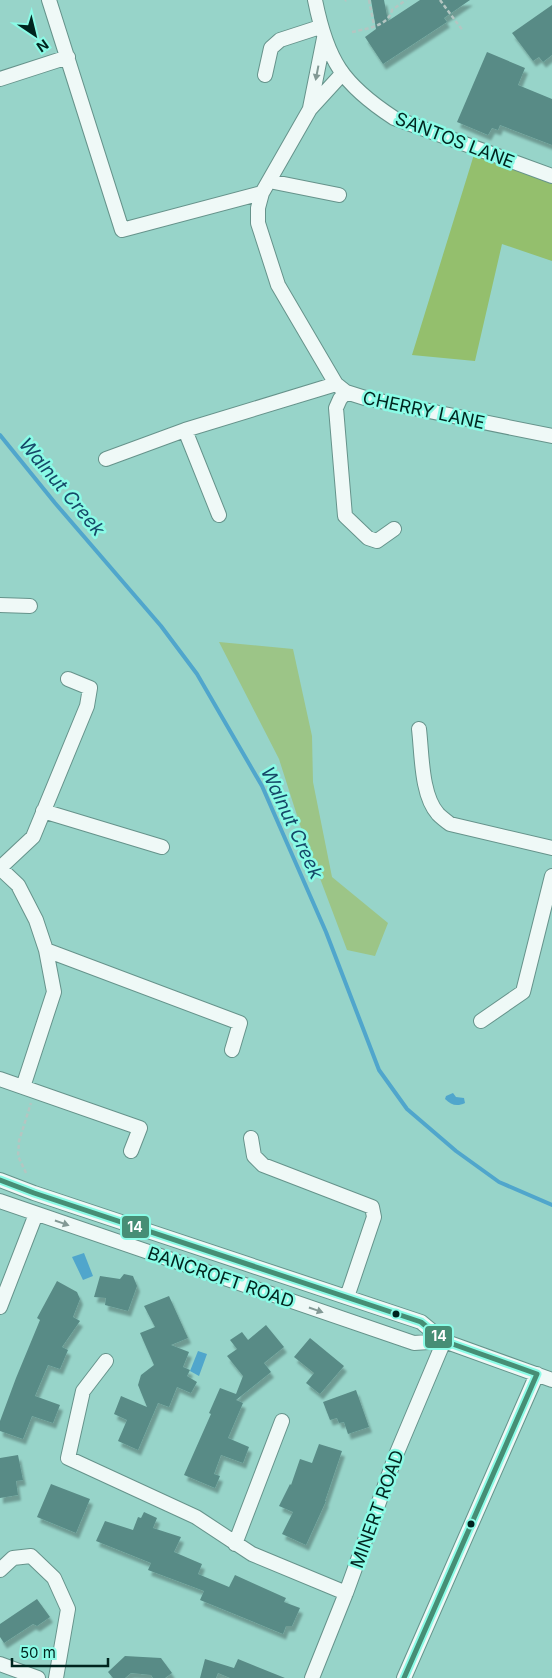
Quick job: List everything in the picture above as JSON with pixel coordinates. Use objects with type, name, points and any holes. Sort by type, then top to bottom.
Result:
[{"type":"street","points":[[49,0],[122,230],[265,187],[339,195]]},
{"type":"street","points":[[315,0],[322,32],[342,74],[310,108],[265,187],[258,208],[258,223],[278,285],[341,388],[340,399],[336,408],[345,516],[368,538],[377,541],[394,529]]},
{"type":"street","points":[[265,75],[271,48],[280,40],[322,32]]},
{"type":"street","points":[[310,108],[322,32]]},
{"type":"street","points":[[0,79],[68,57]]},
{"type":"street","name":"SANTOS LANE","points":[[342,74],[375,105],[394,118],[552,176]]},
{"type":"street","points":[[106,459],[185,430],[341,388]]},
{"type":"street","name":"CHERRY LANE","points":[[341,388],[365,398],[552,436]]},
{"type":"street","points":[[185,430],[219,515]]},
{"type":"street","points":[[0,605],[30,606]]},
{"type":"street","points":[[23,1087],[54,992],[46,950],[36,920],[18,885],[0,868],[33,837],[87,706],[90,688],[68,679]]},
{"type":"street","points":[[419,729],[426,787],[430,800],[438,814],[450,824],[552,848]]},
{"type":"street","points":[[43,811],[162,847]]},
{"type":"street","points":[[481,1021],[523,992],[552,876]]},
{"type":"street","points":[[46,950],[240,1023],[232,1050]]},
{"type":"street","points":[[0,1079],[140,1128],[131,1151]]},
{"type":"street","points":[[251,1138],[254,1156],[263,1165],[372,1207],[374,1216],[347,1297]]},
{"type":"street","name":"BANCROFT ROAD","points":[[0,1180],[41,1196],[421,1322],[444,1341],[552,1380]]},
{"type":"street","name":"BANCROFT ROAD","points":[[0,1201],[414,1343],[444,1341]]},
{"type":"street","points":[[0,1307],[36,1214]]},
{"type":"street","name":"MINERT ROAD","points":[[312,1678],[346,1593],[396,1455],[444,1341]]},
{"type":"street","points":[[106,1360],[83,1391],[68,1458],[196,1517],[235,1544],[270,1562],[346,1593]]},
{"type":"street","points":[[404,1678],[537,1374]]},
{"type":"street","points":[[235,1544],[282,1421]]},
{"type":"street","points":[[0,1570],[13,1558],[31,1556],[54,1578],[68,1609],[56,1678]]},
{"type":"street","points":[[0,1664],[38,1678]]},
{"type":"path","points":[[369,0],[374,26]]},
{"type":"path","points":[[352,32],[374,26],[386,20],[391,15],[392,10],[406,0]]},
{"type":"path","points":[[440,0],[463,30]]},
{"type":"path","points":[[23,1087],[32,1100],[19,1141],[18,1156],[26,1173]]},
{"type":"green space","points":[[476,148],[552,176],[552,261],[502,244],[475,361],[412,355]]},
{"type":"green space","points":[[219,642],[293,649],[312,736],[313,782],[332,877],[388,923],[375,956],[347,950],[301,828],[279,759]]},
{"type":"water","points":[[453,1093],[456,1097],[464,1098],[465,1103],[454,1105],[445,1099],[446,1096]]},
{"type":"water","points":[[84,1253],[93,1276],[83,1280],[72,1257]]},
{"type":"water","points":[[198,1351],[207,1354],[199,1376],[190,1371]]},
{"type":"building","points":[[371,0],[384,0],[388,21],[420,0],[470,0],[444,18],[447,22],[383,64],[365,37],[376,29]]},
{"type":"building","points":[[552,5],[552,55],[543,62],[539,57],[533,61],[512,33]]},
{"type":"building","points":[[487,52],[525,68],[518,85],[552,99],[552,145],[500,125],[498,130],[492,128],[488,135],[457,122]]},
{"type":"building","points":[[124,1274],[133,1276],[137,1286],[128,1311],[105,1305],[106,1298],[94,1297],[100,1276],[120,1279]]},
{"type":"building","points":[[57,1281],[77,1292],[80,1299],[73,1317],[80,1321],[62,1347],[68,1350],[60,1369],[48,1365],[35,1396],[60,1405],[53,1423],[32,1416],[23,1439],[0,1431],[0,1421],[40,1320],[37,1318]]},
{"type":"building","points":[[169,1296],[188,1338],[171,1345],[189,1352],[183,1367],[190,1370],[187,1376],[197,1382],[191,1393],[177,1387],[169,1407],[158,1403],[138,1450],[118,1441],[127,1420],[114,1414],[121,1396],[147,1407],[138,1385],[141,1375],[154,1365],[140,1333],[155,1327],[144,1306]]},
{"type":"building","points":[[266,1325],[284,1347],[264,1363],[271,1372],[236,1400],[243,1403],[228,1438],[249,1447],[243,1463],[221,1455],[214,1474],[220,1476],[215,1488],[184,1475],[211,1414],[209,1413],[220,1388],[236,1394],[243,1376],[227,1356],[237,1349],[230,1340],[242,1332],[248,1340]]},
{"type":"building","points":[[310,1338],[344,1366],[320,1394],[306,1383],[314,1373],[294,1357]]},
{"type":"building","points":[[356,1390],[369,1427],[348,1434],[344,1422],[339,1423],[337,1418],[330,1420],[323,1402]]},
{"type":"building","points":[[319,1444],[342,1451],[326,1501],[306,1545],[282,1534],[293,1512],[279,1506],[291,1485],[300,1459],[312,1463]]},
{"type":"building","points":[[18,1455],[23,1480],[16,1481],[18,1495],[0,1498],[0,1458]]},
{"type":"building","points":[[51,1484],[90,1499],[76,1533],[37,1517]]},
{"type":"building","points":[[144,1512],[157,1518],[153,1528],[181,1537],[174,1552],[202,1564],[198,1574],[229,1587],[235,1575],[286,1598],[284,1602],[300,1608],[292,1626],[286,1626],[283,1634],[200,1600],[204,1591],[148,1570],[151,1563],[96,1541],[105,1521],[133,1530],[138,1517],[141,1518]]},
{"type":"building","points":[[37,1599],[50,1617],[37,1626],[33,1624],[4,1643],[0,1637],[0,1624]]},
{"type":"building","points":[[125,1656],[161,1658],[172,1673],[165,1678],[153,1678],[151,1675],[131,1673],[125,1678],[113,1678],[108,1672]]},
{"type":"building","points":[[205,1659],[234,1668],[238,1659],[285,1678],[230,1678],[218,1673],[216,1678],[200,1678]]},
{"type":"waterway","name":"Walnut Creek","points":[[0,435],[55,503],[161,626],[197,674],[262,786],[326,932],[379,1070],[407,1109],[456,1151],[499,1182],[552,1205]]},
{"type":"transit line","name":"14","points":[[0,1180],[421,1322],[444,1341],[537,1374]]},
{"type":"transit line","name":"14","points":[[404,1678],[537,1374]]}]
